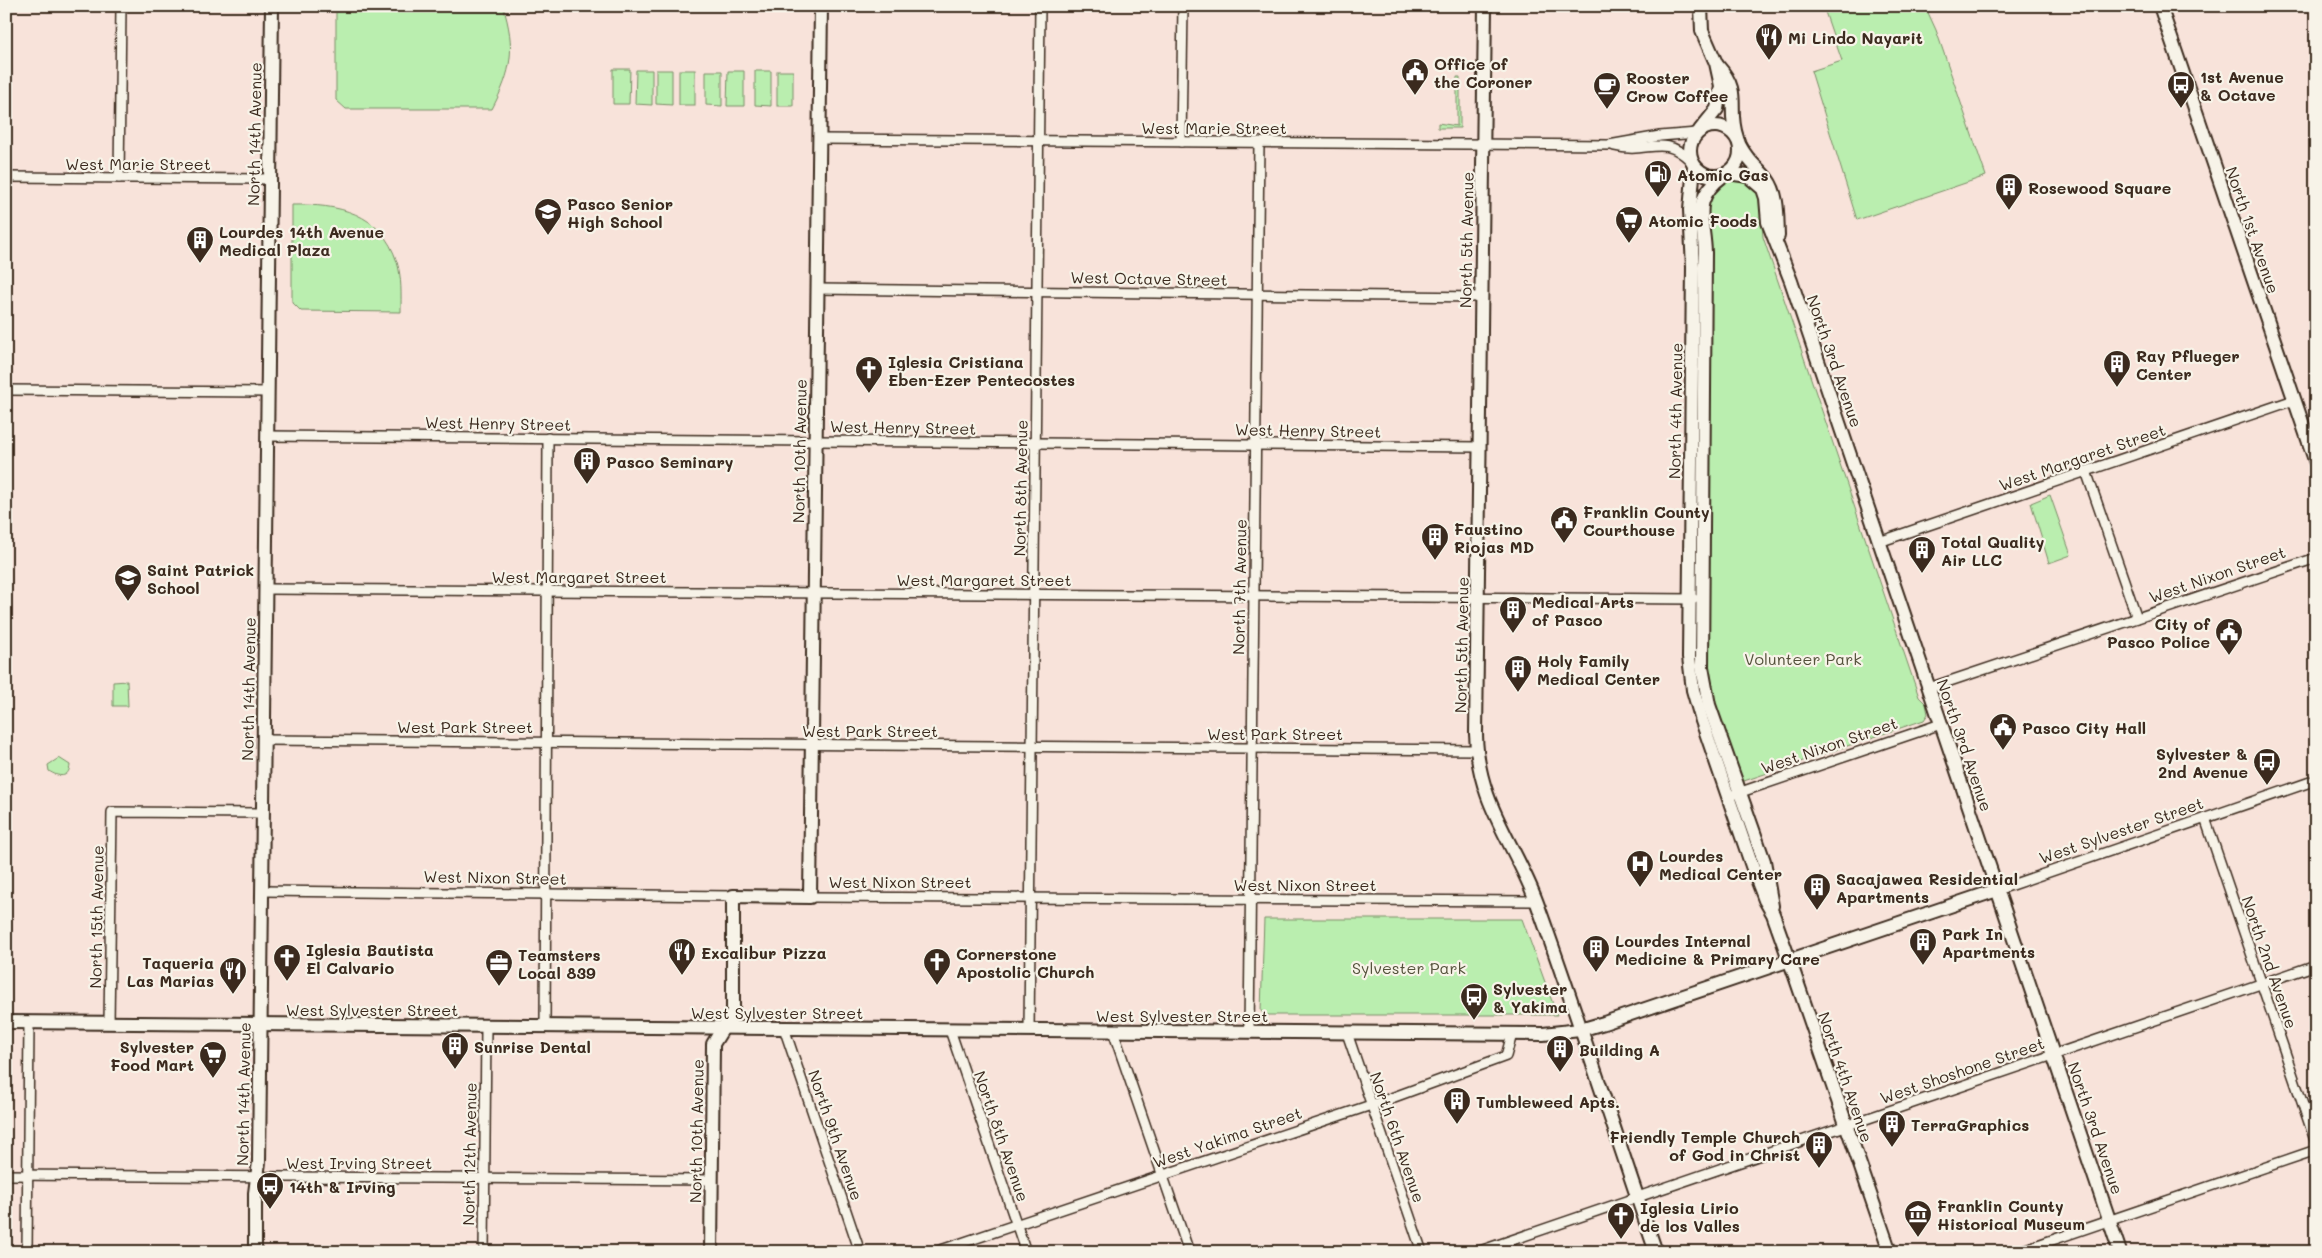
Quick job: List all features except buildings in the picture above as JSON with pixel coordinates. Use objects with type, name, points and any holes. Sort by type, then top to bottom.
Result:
[{"type":"street","points":[[118,178],[120,6]]},
{"type":"street","name":"North 14th Avenue","points":[[255,1252],[255,1193],[261,1024],[272,6]]},
{"type":"street","name":"North 10th Avenue","points":[[810,897],[820,6]]},
{"type":"street","name":"North 8th Avenue","points":[[1029,1030],[1040,6]]},
{"type":"street","points":[[1181,142],[1183,6]]},
{"type":"street","name":"North 5th Avenue","points":[[1485,6],[1476,750],[1482,781],[1492,811],[1537,901],[1656,1252]]},
{"type":"street","points":[[1701,6],[1702,31],[1716,63],[1720,79],[1720,100],[1715,113],[1699,131],[1689,147],[1692,164],[1698,171],[1711,176],[1726,174],[1734,168],[1738,160],[1738,143],[1732,118],[1733,90],[1729,79],[1716,63]]},
{"type":"street","name":"North 1st Avenue","points":[[2160,6],[2316,464]]},
{"type":"street","points":[[1699,131],[1709,126],[1723,128],[1729,130],[1738,143]]},
{"type":"street","name":"West Marie Street","points":[[1608,145],[1699,131]]},
{"type":"street","name":"West Marie Street","points":[[819,139],[1608,145],[1637,149],[1667,145],[1682,152],[1692,164]]},
{"type":"street","name":"North 7th Avenue","points":[[1249,1032],[1259,142]]},
{"type":"street","name":"North 3rd Avenue","points":[[1738,143],[1750,163],[1765,177],[1773,189],[1779,248]]},
{"type":"street","name":"North 4th Avenue","points":[[1692,164],[1693,189],[1690,210],[1693,267],[1695,598]]},
{"type":"street","name":"North 3rd Avenue","points":[[1726,174],[1748,176],[1763,189],[1766,198],[1767,218],[1779,248],[2120,1252]]},
{"type":"street","name":"North 4th Avenue","points":[[1726,174],[1705,194],[1700,212],[1705,252],[1691,678],[1698,710],[1764,861],[1772,898],[1772,914],[1890,1252]]},
{"type":"street","name":"West Marie Street","points":[[6,177],[270,179]]},
{"type":"street","name":"West Octave Street","points":[[817,289],[1481,297]]},
{"type":"street","points":[[6,390],[268,392]]},
{"type":"street","name":"West Margaret Street","points":[[1879,542],[2294,400]]},
{"type":"street","name":"West Henry Street","points":[[267,436],[1479,447]]},
{"type":"street","points":[[545,1026],[548,438]]},
{"type":"street","points":[[2086,472],[2137,618]]},
{"type":"street","name":"West Nixon Street","points":[[1929,688],[2316,558]]},
{"type":"street","name":"West Margaret Street","points":[[266,589],[1695,598]]},
{"type":"street","name":"West Nixon Street","points":[[1734,794],[1941,724]]},
{"type":"street","name":"West Park Street","points":[[264,740],[1476,750]]},
{"type":"street","name":"West Sylvester Street","points":[[6,1022],[1512,1034],[1580,1030],[1789,961],[2316,780]]},
{"type":"street","name":"North 15th Avenue","points":[[109,1023],[112,812],[263,813]]},
{"type":"street","name":"North 2nd Avenue","points":[[2205,818],[2316,1144]]},
{"type":"street","name":"West Nixon Street","points":[[262,891],[810,897],[1537,901]]},
{"type":"street","name":"North 10th Avenue","points":[[711,1252],[713,1044],[732,1012],[734,896]]},
{"type":"street","name":"West Shoshone Street","points":[[1477,1252],[2316,965]]},
{"type":"street","points":[[27,1252],[30,1022]]},
{"type":"street","name":"North 12th Avenue","points":[[484,1252],[486,1026]]},
{"type":"street","name":"North 9th Avenue","points":[[784,1028],[860,1252]]},
{"type":"street","name":"North 8th Avenue","points":[[950,1030],[1026,1252]]},
{"type":"street","points":[[1113,1031],[1189,1252]]},
{"type":"street","name":"North 6th Avenue","points":[[1347,1033],[1422,1252]]},
{"type":"street","name":"West Yakima Street","points":[[935,1252],[1371,1104],[1506,1056],[1512,1034]]},
{"type":"street","points":[[2017,1252],[2316,1150]]},
{"type":"street","name":"West Irving Street","points":[[6,1175],[711,1180]]},
{"type":"green space","points":[[336,6],[503,6],[510,34],[510,59],[504,83],[492,109],[346,109],[336,100]]},
{"type":"green space","points":[[1823,6],[1925,6],[1936,30],[1986,176],[1857,220],[1811,71],[1842,61]]},
{"type":"green space","points":[[613,69],[630,69],[629,104],[613,104]]},
{"type":"green space","points":[[636,70],[652,70],[652,105],[635,104]]},
{"type":"green space","points":[[656,70],[672,70],[672,105],[656,104]]},
{"type":"green space","points":[[679,70],[695,70],[695,105],[679,105]]},
{"type":"green space","points":[[706,71],[722,71],[722,106],[706,105]]},
{"type":"green space","points":[[728,71],[744,71],[744,106],[727,106]]},
{"type":"green space","points":[[755,71],[771,71],[771,106],[755,105]]},
{"type":"green space","points":[[777,71],[793,71],[793,106],[777,106]]},
{"type":"green space","points":[[1457,77],[1460,77],[1460,128],[1438,128],[1438,123],[1457,126]]},
{"type":"green space","name":"Volunteer Park","points":[[1725,179],[1743,179],[1759,190],[1763,237],[1919,697],[1926,704],[1928,714],[1924,720],[1741,782],[1707,676],[1705,203]]},
{"type":"green space","points":[[292,205],[326,206],[341,209],[356,214],[380,232],[390,245],[399,268],[401,312],[301,311],[292,302]]},
{"type":"green space","points":[[2050,495],[2071,555],[2049,563],[2031,503]]},
{"type":"green space","points":[[127,681],[128,706],[113,706],[113,682]]},
{"type":"green space","points":[[59,758],[70,765],[68,773],[62,776],[49,771],[48,765]]},
{"type":"green space","name":"Sylvester Park","points":[[1264,919],[1522,919],[1557,1015],[1264,1015],[1261,1011]]},
{"type":"place","name":"Mi Lindo Nayarit","points":[[1769,61]]},
{"type":"place","name":"Office of the Coroner","points":[[1415,96]]},
{"type":"place","name":"1st Avenue & Octave","points":[[2181,109]]},
{"type":"place","name":"Rooster Crow Coffee","points":[[1607,110]]},
{"type":"place","name":"Atomic Gas","points":[[1658,198]]},
{"type":"place","name":"Rosewood Square","points":[[2009,211]]},
{"type":"place","name":"Pasco Senior High School","points":[[548,236]]},
{"type":"place","name":"Atomic Foods","points":[[1629,244]]},
{"type":"place","name":"Lourdes 14th Avenue Medical Plaza","points":[[200,264]]},
{"type":"place","name":"Ray Pflueger Center","points":[[2117,388]]},
{"type":"place","name":"Iglesia Cristiana Eben-Ezer Pentecostes","points":[[869,394]]},
{"type":"place","name":"Pasco Seminary","points":[[587,485]]},
{"type":"place","name":"Franklin County Courthouse","points":[[1564,544]]},
{"type":"place","name":"Faustino Riojas MD","points":[[1435,561]]},
{"type":"place","name":"Total Quality Air LLC","points":[[1922,574]]},
{"type":"place","name":"Saint Patrick School","points":[[128,602]]},
{"type":"place","name":"Medical Arts of Pasco","points":[[1513,634]]},
{"type":"place","name":"City of Pasco Police","points":[[2229,656]]},
{"type":"place","name":"Holy Family Medical Center","points":[[1518,693]]},
{"type":"place","name":"Pasco City Hall","points":[[2003,751]]},
{"type":"place","name":"Sylvester & 2nd Avenue","points":[[2267,786]]},
{"type":"place","name":"Lourdes Medical Center","points":[[1640,888]]},
{"type":"place","name":"Sacajawea Residential Apartments","points":[[1817,911]]},
{"type":"place","name":"Park In Apartments","points":[[1923,966]]},
{"type":"place","name":"Lourdes Internal Medicine & Primary Care","points":[[1596,973]]},
{"type":"place","name":"Excalibur Pizza","points":[[682,976]]},
{"type":"place","name":"Iglesia Bautista El Calvario","points":[[287,982]]},
{"type":"place","name":"Cornerstone Apostolic Church","points":[[937,986]]},
{"type":"place","name":"Teamsters Local 839","points":[[499,987]]},
{"type":"place","name":"Taqueria Las Marias","points":[[233,995]]},
{"type":"place","name":"Sylvester & Yakima","points":[[1474,1021]]},
{"type":"place","name":"Sunrise Dental","points":[[455,1070]]},
{"type":"place","name":"Building A","points":[[1560,1073]]},
{"type":"place","name":"Sylvester Food Mart","points":[[213,1079]]},
{"type":"place","name":"Tumbleweed Apts.","points":[[1457,1125]]},
{"type":"place","name":"TerraGraphics","points":[[1892,1148]]},
{"type":"place","name":"Friendly Temple Church of God in Christ","points":[[1819,1169]]},
{"type":"place","name":"14th & Irving","points":[[270,1210]]},
{"type":"place","name":"Franklin County Historical Museum","points":[[1918,1238]]},
{"type":"place","name":"Iglesia Lirio de los Valles","points":[[1621,1240]]}]
